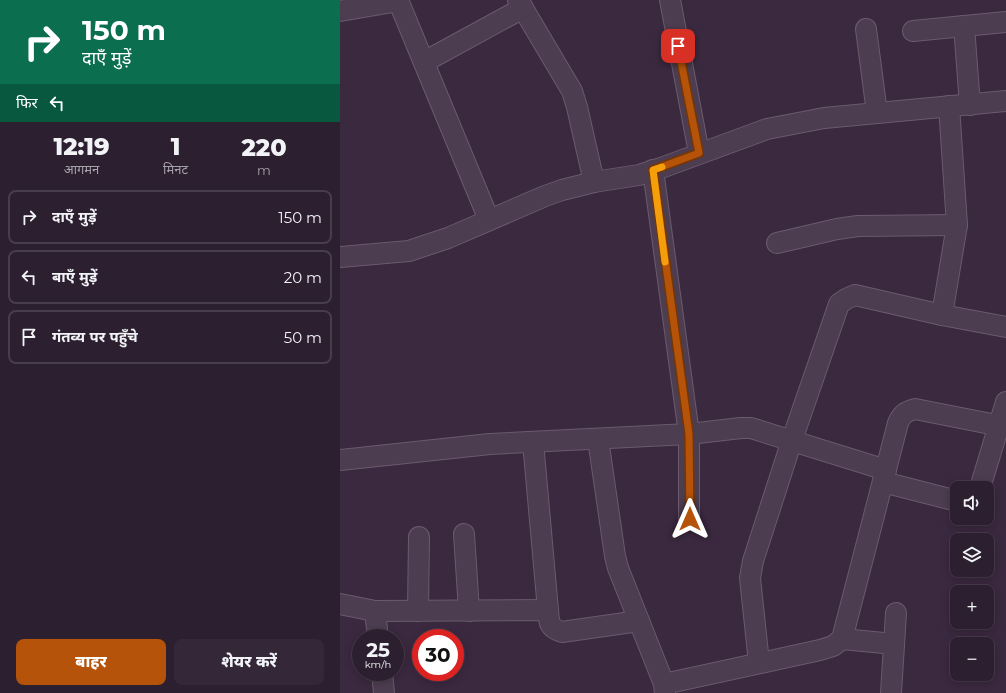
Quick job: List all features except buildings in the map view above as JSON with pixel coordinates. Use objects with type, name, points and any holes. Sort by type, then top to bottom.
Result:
[{"type":"street","points":[[340,11],[398,0],[489,220]]},
{"type":"street","points":[[670,0],[699,153]]},
{"type":"street","points":[[424,62],[520,4],[572,91],[594,182]]},
{"type":"street","points":[[913,31],[1006,22]]},
{"type":"street","points":[[964,26],[970,105]]},
{"type":"street","points":[[866,28],[877,113]]},
{"type":"street","points":[[340,257],[409,251],[448,238],[562,190],[594,182],[638,175],[767,128],[824,118],[1006,101]]},
{"type":"street","points":[[942,315],[957,225],[949,106]]},
{"type":"street","points":[[653,170],[689,434],[690,519]]},
{"type":"street","points":[[777,244],[838,229],[858,226],[957,225]]},
{"type":"street","points":[[759,663],[750,578],[753,561],[792,440],[839,304],[855,295],[942,315],[1006,327]]},
{"type":"street","points":[[983,481],[1002,427],[1006,402]]},
{"type":"street","points":[[598,438],[615,556],[622,579],[664,688],[759,663],[820,650],[833,646],[842,639],[901,416],[915,409],[1002,427]]},
{"type":"street","points":[[340,460],[459,446],[689,434],[751,428],[792,440],[950,499]]},
{"type":"street","points":[[533,442],[549,622],[554,629],[562,632],[639,621]]},
{"type":"street","points":[[464,534],[469,611]]},
{"type":"street","points":[[418,610],[419,537]]},
{"type":"street","points":[[340,604],[376,611],[548,610]]},
{"type":"street","points":[[376,611],[377,629]]},
{"type":"street","points":[[891,693],[896,613]]},
{"type":"street","points":[[842,639],[894,644]]},
{"type":"street","points":[[383,681],[384,693]]},
{"type":"slow traffic","points":[[662,167],[653,170],[665,262]]},
{"type":"route","points":[[678,46],[699,153],[653,170],[689,434],[690,519]]}]
